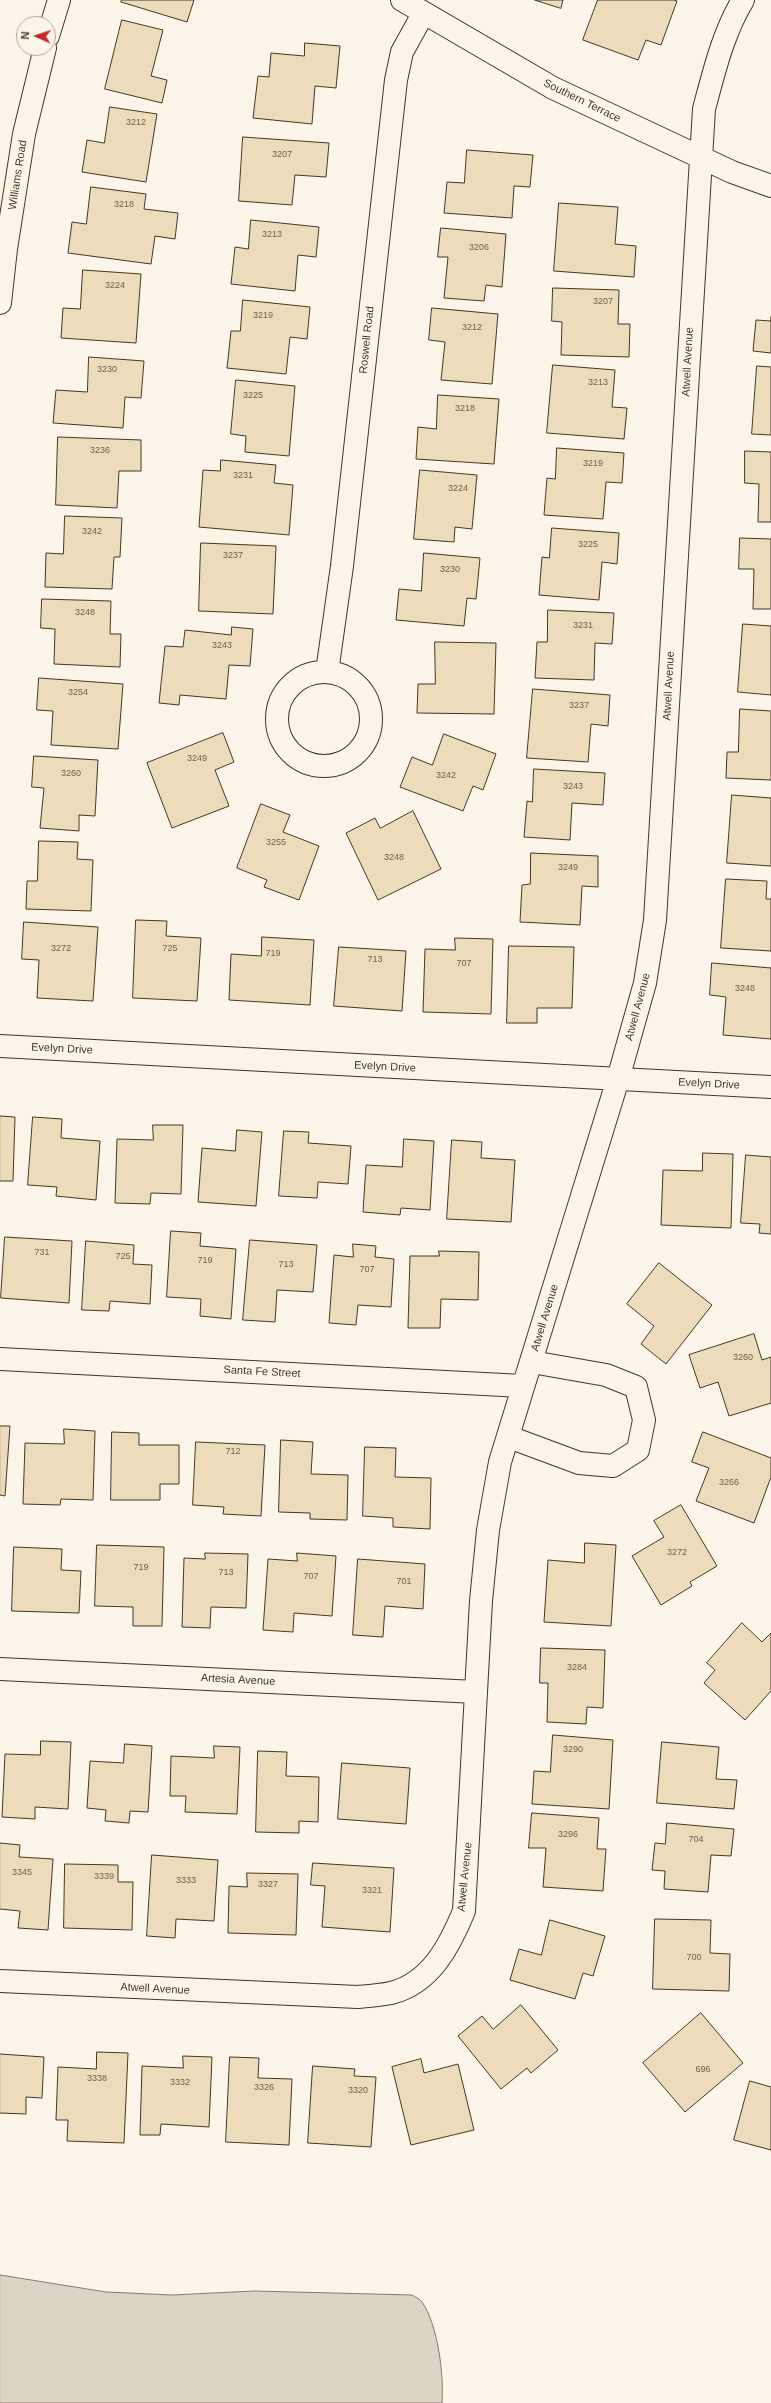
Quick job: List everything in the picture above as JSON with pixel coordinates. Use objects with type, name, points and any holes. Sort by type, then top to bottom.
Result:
[{"type":"street","name":"Southern Terrace","points":[[402,0],[423,14],[553,88],[701,158],[771,186]]},
{"type":"street","name":"Atwell Avenue","points":[[0,1981],[358,1998],[393,1992],[417,1981],[436,1964],[452,1940],[464,1911],[476,1692],[488,1530],[500,1462],[509,1437],[523,1386],[532,1362],[618,1080],[645,983],[655,920],[704,109],[716,63],[735,13],[743,0]]},
{"type":"street","points":[[51,16],[54,1]]},
{"type":"street","name":"Roswell Road","points":[[327,672],[342,566],[396,80],[402,52],[423,14]]},
{"type":"street","name":"Williams Road","points":[[0,303],[6,249],[24,134],[43,56]]},
{"type":"street","points":[[327,672],[341,676],[354,683],[364,694],[370,707],[371,722],[368,737],[361,750],[349,759],[336,765],[321,766],[305,763],[292,754],[285,745],[278,725],[278,709],[284,693],[296,681],[311,674],[327,672]]},
{"type":"street","name":"Evelyn Drive","points":[[0,1046],[771,1087]]},
{"type":"street","name":"Santa Fe Street","points":[[0,1359],[523,1386]]},
{"type":"street","name":"Atwell Avenue","points":[[509,1437],[579,1463],[613,1466],[638,1450],[644,1420],[636,1387],[606,1375],[532,1362]]},
{"type":"street","name":"Artesia Avenue","points":[[0,1669],[476,1692]]},
{"type":"shaded area","points":[[0,2275],[106,2292],[172,2295],[254,2291],[412,2295],[422,2302],[428,2312],[436,2337],[441,2365],[442,2403],[0,2403]]},
{"type":"building","points":[[122,0],[194,0],[187,22],[121,2]]},
{"type":"building","points":[[535,0],[563,0],[561,8]]},
{"type":"building","points":[[598,0],[677,1],[661,45],[646,40],[638,60],[583,40]]},
{"type":"building","points":[[122,20],[163,30],[151,76],[167,80],[162,103],[105,89]]},
{"type":"building","points":[[305,43],[340,46],[336,88],[315,86],[312,124],[253,118],[258,76],[269,77],[271,53],[304,56]]},
{"type":"building","points":[[110,107],[157,114],[146,182],[82,172],[87,140],[104,143]]},
{"type":"building","points":[[243,137],[329,143],[326,177],[295,175],[292,205],[239,201]]},
{"type":"building","points":[[467,150],[533,155],[530,187],[514,186],[512,218],[444,213],[447,182],[464,183]]},
{"type":"building","points":[[91,187],[146,194],[144,209],[178,213],[175,239],[155,236],[151,264],[68,253],[72,222],[86,224]]},
{"type":"building","points":[[559,203],[618,207],[615,244],[636,246],[634,277],[554,271]]},
{"type":"building","points":[[251,220],[319,227],[316,257],[298,255],[295,291],[231,284],[235,247],[248,249]]},
{"type":"building","points":[[441,228],[506,234],[502,287],[486,285],[484,301],[444,298],[448,257],[438,257]]},
{"type":"building","points":[[83,270],[141,274],[136,343],[61,338],[63,308],[80,309]]},
{"type":"building","points":[[553,288],[619,290],[618,324],[630,324],[629,357],[561,355],[562,322],[552,321]]},
{"type":"building","points":[[243,300],[310,307],[307,339],[290,337],[286,374],[227,368],[231,331],[240,331]]},
{"type":"building","points":[[432,308],[498,314],[492,384],[441,380],[445,342],[429,340]]},
{"type":"building","points":[[756,320],[771,321],[771,353],[753,351]]},
{"type":"building","points":[[89,357],[144,361],[141,398],[125,397],[123,428],[53,423],[56,390],[87,392]]},
{"type":"building","points":[[553,365],[615,370],[612,407],[627,408],[624,439],[547,433]]},
{"type":"building","points":[[757,366],[771,367],[771,435],[752,434]]},
{"type":"building","points":[[236,380],[295,386],[289,456],[245,452],[246,436],[231,434]]},
{"type":"building","points":[[438,395],[499,399],[494,464],[416,459],[418,427],[436,429]]},
{"type":"building","points":[[58,437],[141,440],[141,471],[119,471],[117,508],[56,505]]},
{"type":"building","points":[[557,448],[624,453],[622,483],[606,482],[603,519],[544,515],[547,478],[555,479]]},
{"type":"building","points":[[745,451],[771,452],[771,522],[758,522],[759,484],[745,483]]},
{"type":"building","points":[[221,460],[276,465],[274,483],[293,485],[289,535],[199,527],[203,470],[220,471]]},
{"type":"building","points":[[420,470],[477,475],[472,529],[455,527],[454,542],[414,539]]},
{"type":"building","points":[[65,516],[122,518],[120,557],[114,557],[112,589],[45,587],[46,553],[63,554]]},
{"type":"building","points":[[552,528],[619,533],[617,564],[602,562],[599,600],[539,595],[542,557],[549,558]]},
{"type":"building","points":[[740,538],[771,539],[771,609],[753,609],[754,569],[739,569]]},
{"type":"building","points":[[201,543],[276,546],[273,614],[199,611]]},
{"type":"building","points":[[424,553],[480,558],[476,599],[467,598],[464,626],[396,620],[399,589],[421,591]]},
{"type":"building","points":[[42,599],[111,601],[110,634],[121,634],[120,667],[54,664],[55,629],[41,628]]},
{"type":"building","points":[[548,610],[614,613],[612,644],[595,643],[594,680],[535,678],[537,642],[547,642]]},
{"type":"building","points":[[743,624],[771,626],[771,695],[738,692]]},
{"type":"building","points":[[232,627],[253,629],[250,666],[229,665],[226,699],[180,695],[179,705],[159,703],[165,646],[183,647],[185,630],[231,635]]},
{"type":"building","points":[[435,642],[496,643],[494,714],[417,713],[418,684],[435,684]]},
{"type":"building","points":[[39,678],[123,684],[118,749],[51,745],[53,711],[37,710]]},
{"type":"building","points":[[533,689],[610,695],[608,726],[591,724],[588,762],[527,758]]},
{"type":"building","points":[[740,709],[771,711],[771,780],[726,778],[727,752],[738,752]]},
{"type":"building","points":[[223,733],[234,762],[215,770],[229,806],[172,828],[147,763]]},
{"type":"building","points":[[444,734],[496,754],[483,790],[473,786],[463,811],[400,787],[412,757],[432,765]]},
{"type":"building","points":[[34,756],[98,760],[95,816],[79,815],[79,831],[40,828],[44,788],[32,787]]},
{"type":"building","points":[[534,769],[605,773],[603,805],[572,803],[570,840],[524,837],[527,801],[532,802]]},
{"type":"building","points":[[732,795],[771,798],[771,866],[727,863]]},
{"type":"building","points":[[261,804],[290,815],[283,832],[319,846],[299,900],[264,887],[267,880],[237,868]]},
{"type":"building","points":[[413,811],[441,869],[378,900],[346,833],[375,818],[380,828]]},
{"type":"building","points":[[39,841],[78,842],[77,859],[93,860],[91,911],[26,909],[27,881],[37,881]]},
{"type":"building","points":[[531,853],[598,856],[598,887],[582,886],[580,925],[520,922],[522,885],[530,884]]},
{"type":"building","points":[[726,879],[767,881],[766,899],[771,899],[771,951],[721,948]]},
{"type":"building","points":[[136,920],[167,921],[166,936],[201,938],[197,1001],[133,998]]},
{"type":"building","points":[[24,922],[98,927],[93,1001],[37,998],[39,960],[22,959]]},
{"type":"building","points":[[262,937],[314,940],[310,1005],[229,1000],[231,954],[261,956]]},
{"type":"building","points":[[455,938],[493,939],[491,1014],[423,1012],[425,949],[455,950]]},
{"type":"building","points":[[509,946],[574,947],[572,1008],[537,1008],[537,1023],[507,1023]]},
{"type":"building","points":[[339,947],[406,951],[402,1011],[334,1006]]},
{"type":"building","points":[[712,963],[771,968],[771,1039],[723,1035],[726,997],[710,995]]},
{"type":"building","points":[[0,1116],[15,1117],[13,1181],[0,1181]]},
{"type":"building","points":[[33,1117],[62,1119],[61,1138],[100,1141],[96,1200],[56,1196],[57,1187],[28,1185]]},
{"type":"building","points":[[153,1125],[183,1125],[181,1194],[151,1193],[150,1204],[115,1203],[117,1139],[153,1140]]},
{"type":"building","points":[[237,1130],[262,1132],[256,1206],[198,1202],[202,1148],[235,1151]]},
{"type":"building","points":[[284,1131],[309,1132],[308,1143],[351,1146],[348,1184],[318,1182],[317,1198],[279,1196]]},
{"type":"building","points":[[404,1139],[434,1141],[430,1210],[401,1208],[400,1215],[363,1212],[366,1165],[402,1167]]},
{"type":"building","points":[[452,1140],[482,1142],[481,1158],[515,1160],[511,1222],[447,1219]]},
{"type":"building","points":[[703,1153],[733,1154],[731,1228],[661,1225],[663,1170],[702,1171]]},
{"type":"building","points":[[746,1155],[771,1157],[771,1234],[759,1233],[760,1224],[741,1223]]},
{"type":"building","points":[[171,1231],[201,1233],[200,1246],[236,1249],[231,1319],[200,1316],[201,1299],[167,1297]]},
{"type":"building","points":[[5,1237],[72,1241],[69,1303],[1,1298]]},
{"type":"building","points":[[250,1240],[317,1245],[313,1292],[277,1290],[275,1322],[243,1320]]},
{"type":"building","points":[[86,1241],[134,1245],[133,1264],[152,1265],[150,1304],[110,1301],[109,1311],[82,1310]]},
{"type":"building","points":[[353,1244],[376,1246],[375,1257],[394,1259],[391,1307],[358,1305],[356,1325],[329,1323],[334,1255],[353,1257]]},
{"type":"building","points":[[439,1251],[479,1252],[478,1300],[441,1299],[440,1328],[408,1328],[410,1256],[439,1256]]},
{"type":"building","points":[[659,1263],[712,1305],[666,1364],[641,1344],[654,1326],[627,1304]]},
{"type":"building","points":[[754,1334],[762,1360],[771,1357],[771,1403],[729,1416],[718,1382],[700,1388],[689,1355]]},
{"type":"building","points":[[0,1426],[10,1426],[5,1496],[0,1495]]},
{"type":"building","points":[[64,1429],[95,1431],[93,1500],[61,1499],[60,1505],[23,1504],[25,1443],[64,1444]]},
{"type":"building","points":[[112,1432],[139,1433],[139,1445],[179,1445],[179,1484],[160,1484],[160,1500],[111,1500]]},
{"type":"building","points":[[703,1432],[771,1458],[771,1477],[754,1523],[696,1501],[709,1468],[692,1462]]},
{"type":"building","points":[[281,1440],[313,1442],[311,1474],[348,1475],[347,1520],[310,1519],[310,1513],[279,1512]]},
{"type":"building","points":[[196,1442],[265,1445],[261,1516],[223,1514],[224,1507],[193,1505]]},
{"type":"building","points":[[365,1447],[396,1448],[395,1477],[431,1478],[430,1529],[393,1527],[393,1518],[363,1516]]},
{"type":"building","points":[[681,1505],[717,1566],[690,1582],[692,1586],[661,1605],[632,1556],[664,1537],[654,1521]]},
{"type":"building","points":[[585,1543],[616,1545],[611,1626],[544,1622],[548,1560],[584,1563]]},
{"type":"building","points":[[97,1545],[164,1547],[162,1626],[133,1626],[133,1607],[95,1606]]},
{"type":"building","points":[[14,1547],[62,1549],[61,1570],[81,1571],[79,1613],[12,1611]]},
{"type":"building","points":[[205,1553],[248,1554],[246,1608],[211,1607],[210,1628],[182,1627],[184,1558],[205,1559]]},
{"type":"building","points":[[297,1553],[336,1556],[332,1616],[294,1613],[293,1632],[263,1630],[268,1559],[297,1561]]},
{"type":"building","points":[[358,1559],[425,1564],[423,1609],[385,1606],[383,1637],[353,1635]]},
{"type":"building","points":[[742,1623],[762,1642],[771,1633],[771,1691],[745,1720],[704,1683],[715,1670],[707,1663]]},
{"type":"building","points":[[541,1648],[605,1650],[603,1708],[587,1707],[586,1724],[547,1722],[548,1683],[540,1683]]},
{"type":"building","points":[[553,1735],[613,1740],[609,1809],[532,1804],[534,1771],[550,1772]]},
{"type":"building","points":[[41,1741],[71,1742],[68,1809],[35,1807],[35,1819],[2,1817],[5,1754],[40,1755]]},
{"type":"building","points":[[662,1742],[719,1747],[716,1779],[737,1780],[734,1809],[657,1803]]},
{"type":"building","points":[[125,1744],[152,1746],[148,1812],[130,1811],[129,1823],[105,1821],[106,1810],[87,1808],[90,1761],[123,1763]]},
{"type":"building","points":[[214,1746],[240,1747],[237,1814],[185,1812],[186,1796],[170,1796],[171,1756],[214,1758]]},
{"type":"building","points":[[258,1751],[287,1752],[286,1776],[319,1777],[318,1822],[299,1821],[299,1833],[256,1832]]},
{"type":"building","points":[[342,1763],[410,1768],[406,1824],[338,1819]]},
{"type":"building","points":[[532,1813],[599,1818],[597,1849],[606,1849],[603,1891],[543,1887],[546,1848],[529,1848]]},
{"type":"building","points":[[667,1823],[734,1829],[731,1856],[711,1855],[708,1892],[664,1889],[665,1871],[652,1870],[655,1843],[665,1844]]},
{"type":"building","points":[[0,1843],[20,1845],[19,1857],[53,1859],[48,1930],[18,1928],[20,1911],[0,1909]]},
{"type":"building","points":[[152,1855],[218,1860],[214,1921],[176,1919],[175,1938],[147,1936]]},
{"type":"building","points":[[313,1863],[394,1868],[390,1932],[322,1927],[325,1886],[311,1885]]},
{"type":"building","points":[[65,1864],[118,1865],[118,1882],[133,1882],[132,1930],[64,1928]]},
{"type":"building","points":[[247,1873],[298,1874],[296,1935],[228,1933],[229,1886],[247,1887]]},
{"type":"building","points":[[655,1919],[711,1920],[710,1953],[730,1954],[729,1991],[653,1989]]},
{"type":"building","points":[[550,1920],[605,1936],[593,1976],[583,1973],[575,1999],[510,1980],[519,1949],[541,1955]]},
{"type":"building","points":[[521,2005],[558,2050],[531,2073],[527,2068],[501,2089],[458,2036],[482,2016],[493,2029]]},
{"type":"building","points":[[701,2013],[743,2063],[685,2112],[643,2063]]},
{"type":"building","points":[[97,2052],[128,2053],[124,2143],[67,2141],[68,2120],[56,2120],[58,2067],[96,2069]]},
{"type":"building","points":[[0,2054],[44,2057],[42,2098],[26,2097],[26,2114],[0,2113]]},
{"type":"building","points":[[183,2056],[212,2057],[209,2127],[161,2124],[160,2135],[140,2135],[142,2066],[183,2068]]},
{"type":"building","points":[[230,2057],[259,2058],[258,2078],[292,2079],[289,2145],[226,2142]]},
{"type":"building","points":[[421,2059],[424,2073],[458,2064],[474,2130],[411,2145],[392,2067]]},
{"type":"building","points":[[313,2066],[355,2069],[354,2076],[376,2077],[371,2147],[308,2143]]},
{"type":"building","points":[[750,2081],[771,2087],[771,2150],[734,2140]]}]
